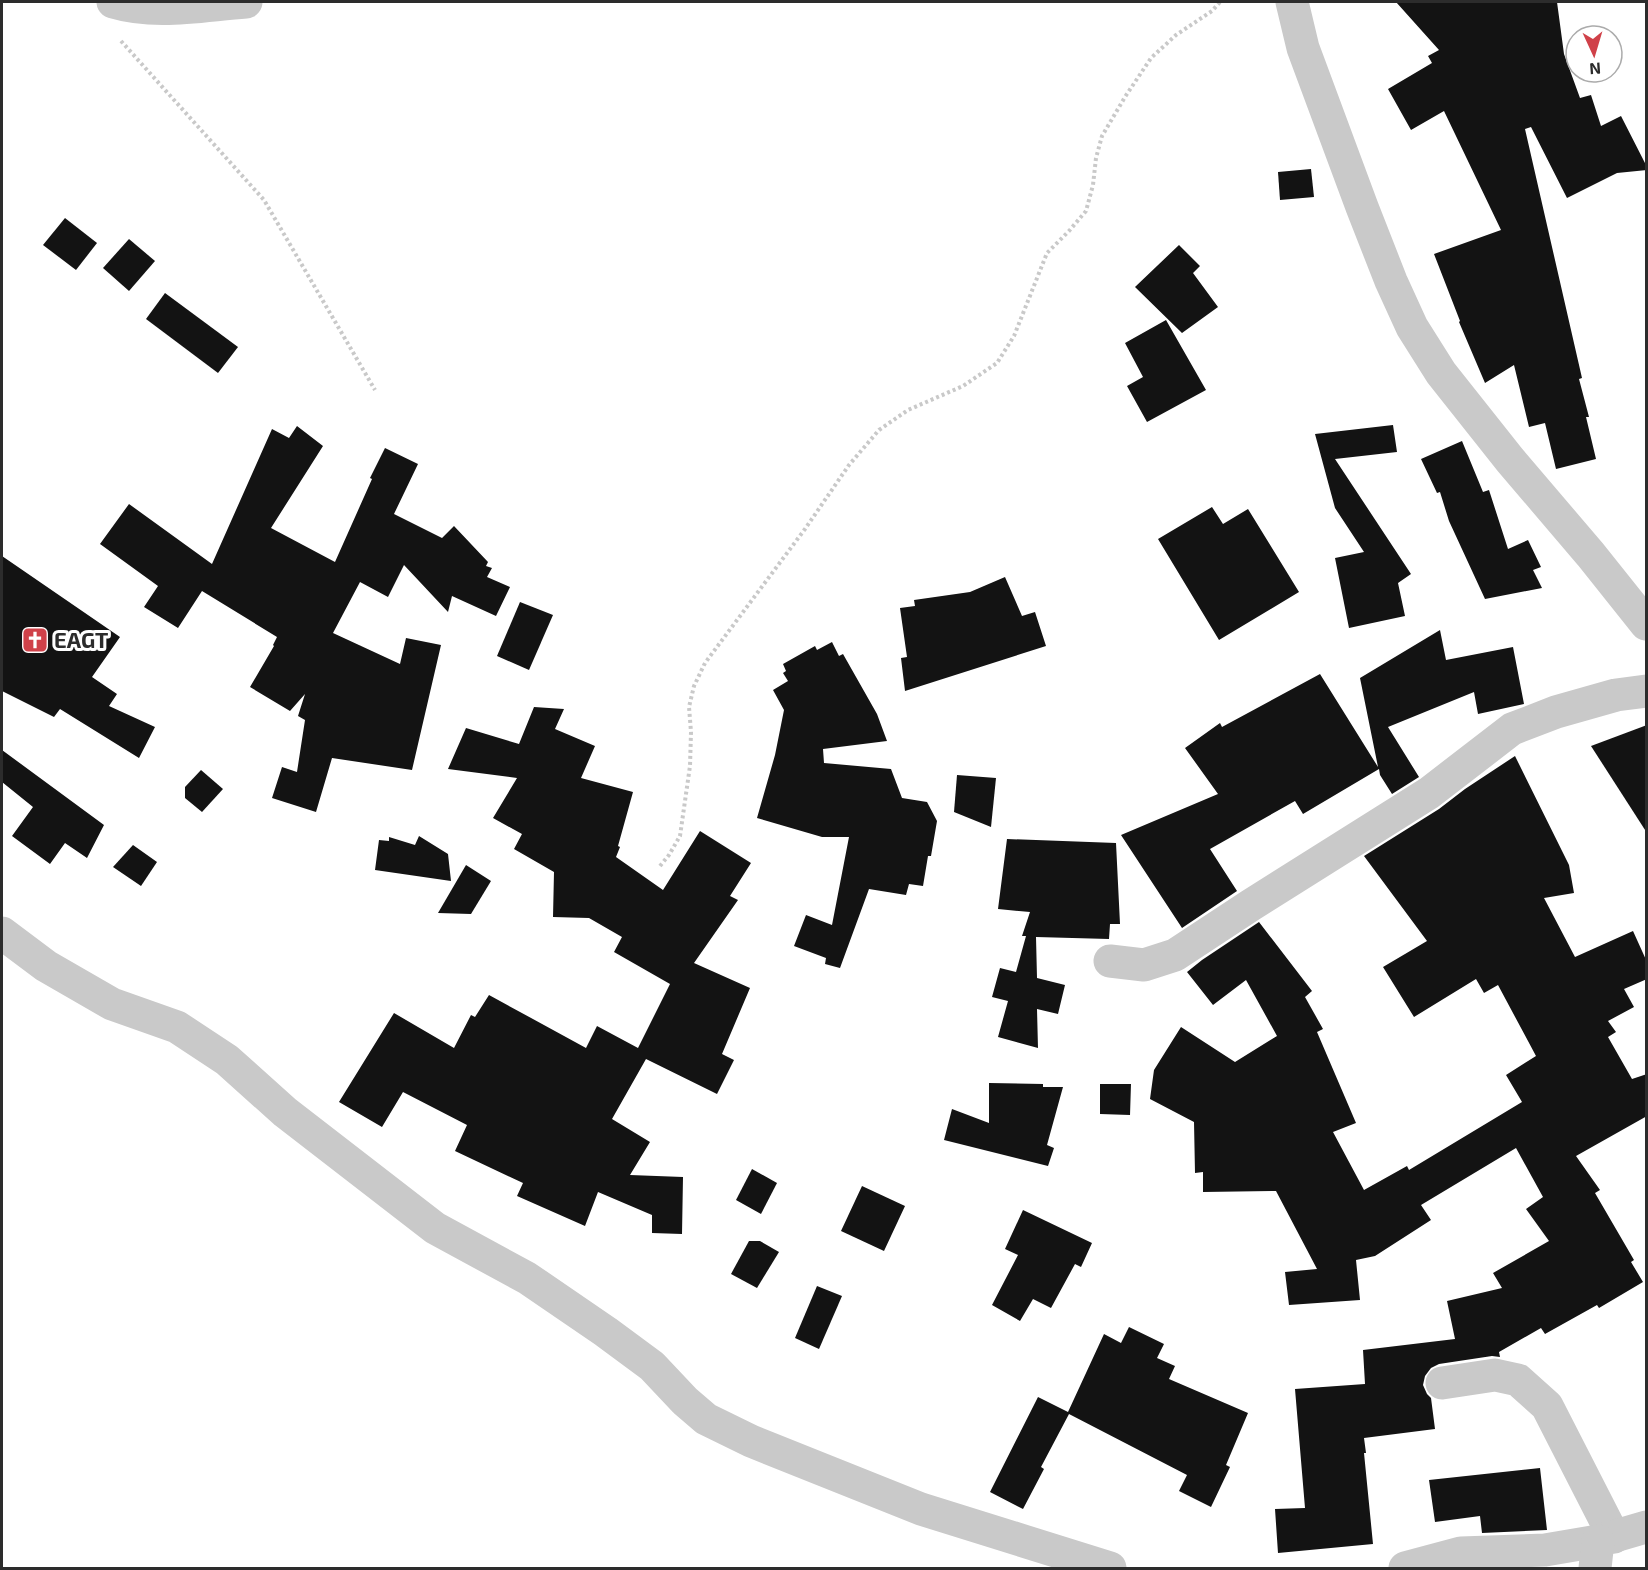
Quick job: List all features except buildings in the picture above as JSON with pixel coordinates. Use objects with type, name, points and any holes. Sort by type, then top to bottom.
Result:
[{"type":"street","points":[[113,2],[126,6],[161,9],[246,2]]},
{"type":"street","points":[[1292,2],[1307,58],[1390,281],[1412,327],[1461,399],[1647,624]]},
{"type":"street","points":[[1110,961],[1144,965],[1175,955],[1429,794],[1512,729],[1556,712],[1616,695],[1647,691]]},
{"type":"street","points":[[2,933],[46,966],[112,1004],[177,1027],[227,1060],[285,1112],[435,1228],[527,1278],[652,1366],[685,1401],[706,1419],[751,1441],[921,1509],[1110,1569]]},
{"type":"street","points":[[1442,1383],[1495,1375],[1518,1380],[1547,1406],[1602,1549]]},
{"type":"street","points":[[1405,1569],[1461,1553],[1602,1549],[1647,1527]]},
{"type":"path","points":[[660,866],[680,836],[690,766],[689,707],[694,686],[705,663],[805,529],[849,465],[879,430],[908,410],[963,386],[997,363],[1014,336],[1047,253],[1086,211],[1102,136],[1125,97],[1151,58],[1176,35],[1212,11],[1220,2]]},
{"type":"path","points":[[119,36],[131,54],[264,200],[375,390]]},
{"type":"place","name":"EAGT","points":[[35,640]]}]
